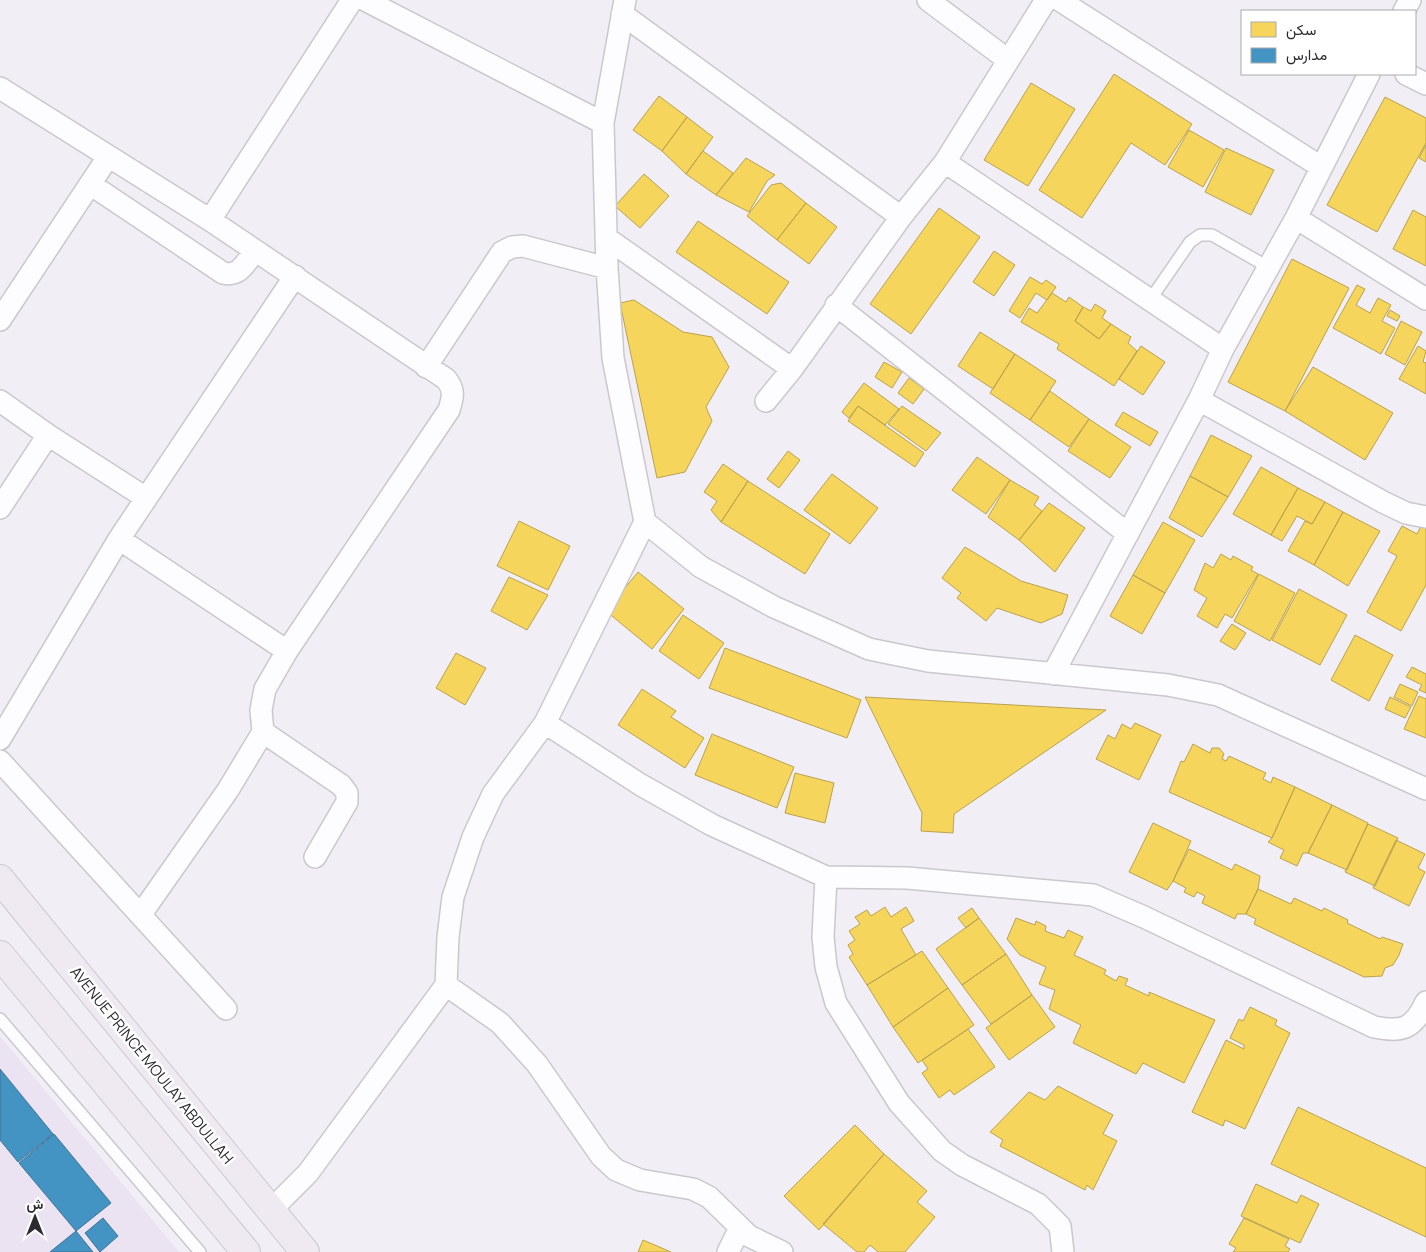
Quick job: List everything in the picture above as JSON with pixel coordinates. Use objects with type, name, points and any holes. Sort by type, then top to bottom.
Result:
[{"type":"main road","name":"AVENUE PRINCE MOULAY ABDULLAH","points":[[0,879],[305,1252]]},
{"type":"main road","points":[[0,955],[246,1252]]},
{"type":"street","points":[[210,220],[352,0]]},
{"type":"street","points":[[365,0],[603,123]]},
{"type":"street","points":[[928,0],[1008,60]]},
{"type":"street","points":[[766,401],[792,370],[836,305],[900,217],[945,162],[1046,0]]},
{"type":"street","points":[[1059,0],[1321,167]]},
{"type":"street","points":[[270,1211],[308,1173],[446,985],[448,937],[453,897],[472,836],[493,794],[545,723],[645,522],[613,358],[607,268],[608,239],[603,123],[624,7],[900,217]]},
{"type":"street","points":[[1053,674],[1199,400],[1223,348],[1296,218],[1368,75]]},
{"type":"street","points":[[1408,75],[1426,84]]},
{"type":"street","points":[[0,88],[296,276],[426,367],[451,386],[454,396],[449,410],[287,650],[265,689],[261,710],[263,732],[228,790],[141,914]]},
{"type":"street","points":[[0,320],[108,157]]},
{"type":"street","points":[[945,162],[1223,348]]},
{"type":"street","points":[[90,184],[223,273],[231,275],[238,273],[255,251]]},
{"type":"street","points":[[1296,218],[1426,299]]},
{"type":"street","points":[[608,239],[792,370]]},
{"type":"street","points":[[426,367],[502,252],[512,247],[522,246],[607,268]]},
{"type":"street","points":[[0,738],[146,498],[296,276]]},
{"type":"street","points":[[836,305],[1128,534]]},
{"type":"street","points":[[1199,400],[1384,502],[1406,513],[1426,516]]},
{"type":"street","points":[[0,402],[146,498]]},
{"type":"street","points":[[0,508],[48,435]]},
{"type":"street","points":[[645,522],[701,567],[782,611],[869,649],[928,661],[1168,685],[1218,695],[1426,789]]},
{"type":"street","points":[[120,539],[287,650]]},
{"type":"street","points":[[545,723],[641,785],[712,825],[826,877],[907,878],[1093,895],[1144,917],[1374,1027],[1394,1031],[1408,1027],[1420,1014],[1426,1002]]},
{"type":"street","points":[[263,732],[340,785],[347,793],[347,802],[315,857]]},
{"type":"street","points":[[0,760],[226,1008]]},
{"type":"street","points":[[826,877],[823,936],[826,966],[836,1003],[900,1103],[942,1151],[962,1165],[1038,1204],[1060,1226],[1063,1252]]},
{"type":"street","points":[[446,985],[500,1023],[537,1064],[601,1156],[616,1170],[640,1180],[693,1189],[709,1197],[749,1236],[782,1252]]},
{"type":"street","points":[[728,1252],[740,1228]]},
{"type":"lane","points":[[1150,300],[1190,242],[1200,234],[1212,235],[1268,268]]},
{"type":"lane","points":[[0,1019],[200,1252]]},
{"type":"shaded area","points":[[0,1036],[179,1252],[0,1252]]},
{"type":"building: سكن","points":[[1114,74],[1192,124],[1165,165],[1131,143],[1082,218],[1039,190]]},
{"type":"building: سكن","points":[[1031,83],[1075,109],[1028,186],[984,160]]},
{"type":"building: سكن","points":[[659,96],[687,117],[662,151],[633,130]]},
{"type":"building: سكن","points":[[1385,97],[1426,118],[1426,143],[1377,232],[1327,205]]},
{"type":"building: سكن","points":[[687,117],[713,137],[686,174],[662,151]]},
{"type":"building: سكن","points":[[1189,130],[1224,150],[1203,187],[1168,167]]},
{"type":"building: سكن","points":[[1426,145],[1426,162],[1419,158]]},
{"type":"building: سكن","points":[[1226,148],[1274,170],[1251,215],[1205,192]]},
{"type":"building: سكن","points":[[703,151],[733,173],[716,195],[686,174]]},
{"type":"building: سكن","points":[[746,158],[775,175],[767,181],[749,212],[716,195]]},
{"type":"building: سكن","points":[[644,174],[669,196],[640,228],[615,206]]},
{"type":"building: سكن","points":[[781,183],[806,203],[777,240],[747,216],[771,185]]},
{"type":"building: سكن","points":[[806,203],[837,227],[809,264],[777,240]]},
{"type":"building: سكن","points":[[939,208],[980,237],[911,334],[870,304]]},
{"type":"building: سكن","points":[[1413,210],[1426,217],[1426,266],[1393,249]]},
{"type":"building: سكن","points":[[698,221],[789,282],[767,314],[676,252]]},
{"type":"building: سكن","points":[[994,251],[1015,265],[994,296],[973,282]]},
{"type":"building: سكن","points":[[1292,259],[1349,288],[1285,411],[1228,382]]},
{"type":"building: سكن","points":[[1030,277],[1042,284],[1046,280],[1056,287],[1047,300],[1036,293],[1020,318],[1009,311]]},
{"type":"building: سكن","points":[[1357,285],[1365,289],[1356,305],[1370,313],[1378,298],[1391,305],[1382,321],[1395,328],[1381,354],[1333,328]]},
{"type":"building: سكن","points":[[1052,293],[1066,302],[1069,297],[1083,307],[1075,321],[1099,339],[1111,324],[1131,337],[1128,343],[1137,351],[1114,386],[1057,349],[1059,344],[1021,322],[1029,308],[1037,313]]},
{"type":"building: سكن","points":[[634,300],[683,332],[712,337],[729,367],[706,407],[712,421],[685,472],[657,478],[620,303]]},
{"type":"building: سكن","points":[[1095,304],[1106,311],[1102,318],[1111,324],[1099,339],[1075,321],[1083,307],[1091,311]]},
{"type":"building: سكن","points":[[1390,310],[1400,316],[1397,321],[1387,316]]},
{"type":"building: سكن","points":[[1401,321],[1422,332],[1405,365],[1385,354]]},
{"type":"building: سكن","points":[[980,332],[1015,354],[993,389],[958,366]]},
{"type":"building: سكن","points":[[1141,346],[1165,362],[1143,395],[1119,379]]},
{"type":"building: سكن","points":[[1418,346],[1426,351],[1423,362],[1426,363],[1426,394],[1399,379]]},
{"type":"building: سكن","points":[[1015,354],[1056,381],[1030,420],[990,393]]},
{"type":"building: سكن","points":[[884,362],[902,372],[892,388],[875,377]]},
{"type":"building: سكن","points":[[1313,367],[1393,413],[1365,460],[1285,411]]},
{"type":"building: سكن","points":[[909,378],[924,389],[913,404],[898,393]]},
{"type":"building: سكن","points":[[864,383],[899,409],[885,425],[858,406],[849,418],[842,412]]},
{"type":"building: سكن","points":[[1050,391],[1089,419],[1069,447],[1030,420]]},
{"type":"building: سكن","points":[[858,406],[924,453],[915,467],[848,421]]},
{"type":"building: سكن","points":[[902,406],[941,433],[926,451],[888,424]]},
{"type":"building: سكن","points":[[1123,412],[1158,432],[1150,446],[1115,425]]},
{"type":"building: سكن","points":[[1089,419],[1131,447],[1110,478],[1068,451]]},
{"type":"building: سكن","points":[[1211,435],[1252,456],[1228,497],[1190,476]]},
{"type":"building: سكن","points":[[788,451],[800,460],[779,488],[767,479]]},
{"type":"building: سكن","points":[[977,457],[1010,480],[986,514],[952,490]]},
{"type":"building: سكن","points":[[723,464],[748,481],[721,522],[711,510],[717,501],[704,492]]},
{"type":"building: سكن","points":[[1261,467],[1298,488],[1271,535],[1233,514]]},
{"type":"building: سكن","points":[[832,474],[878,508],[850,544],[804,510]]},
{"type":"building: سكن","points":[[1190,476],[1228,497],[1202,537],[1169,518]]},
{"type":"building: سكن","points":[[1010,480],[1039,497],[1034,505],[1042,511],[1019,540],[988,517]]},
{"type":"building: سكن","points":[[748,481],[830,534],[805,574],[721,522]]},
{"type":"building: سكن","points":[[1298,488],[1325,502],[1312,524],[1297,516],[1282,541],[1271,535]]},
{"type":"building: سكن","points":[[1325,502],[1343,512],[1314,565],[1288,551],[1305,521],[1312,524]]},
{"type":"building: سكن","points":[[1049,503],[1085,528],[1055,572],[1019,540]]},
{"type":"building: سكن","points":[[1343,512],[1380,531],[1348,586],[1314,565]]},
{"type":"building: سكن","points":[[519,521],[570,546],[548,590],[497,566]]},
{"type":"building: سكن","points":[[1163,522],[1195,540],[1165,593],[1133,575]]},
{"type":"building: سكن","points":[[1422,524],[1426,526],[1426,585],[1401,631],[1367,612],[1397,556],[1388,551],[1402,526],[1417,534]]},
{"type":"building: سكن","points":[[965,547],[1021,581],[1068,595],[1062,614],[1041,623],[997,608],[986,621],[957,598],[961,593],[942,578]]},
{"type":"building: سكن","points":[[1221,554],[1231,560],[1233,556],[1253,567],[1251,570],[1258,574],[1232,618],[1225,614],[1217,628],[1197,616],[1207,598],[1194,590],[1205,563],[1213,568]]},
{"type":"building: سكن","points":[[638,572],[684,609],[652,649],[606,611]]},
{"type":"building: سكن","points":[[1259,574],[1295,593],[1270,641],[1234,621]]},
{"type":"building: سكن","points":[[1133,575],[1165,593],[1142,634],[1110,616]]},
{"type":"building: سكن","points":[[509,577],[548,595],[527,630],[491,611]]},
{"type":"building: سكن","points":[[1299,589],[1347,615],[1320,665],[1272,640]]},
{"type":"building: سكن","points":[[683,615],[724,643],[699,679],[659,651]]},
{"type":"building: سكن","points":[[1232,624],[1246,633],[1235,650],[1220,641]]},
{"type":"building: سكن","points":[[1355,635],[1393,655],[1369,701],[1331,680]]},
{"type":"building: سكن","points":[[725,648],[861,700],[847,738],[709,688]]},
{"type":"building: سكن","points":[[456,653],[486,668],[465,705],[436,688]]},
{"type":"building: سكن","points":[[1412,667],[1426,674],[1426,693],[1419,690],[1422,685],[1406,677]]},
{"type":"building: سكن","points":[[1400,684],[1418,692],[1412,706],[1394,697]]},
{"type":"building: سكن","points":[[642,689],[676,711],[671,717],[704,738],[685,768],[618,725]]},
{"type":"building: سكن","points":[[1419,696],[1426,699],[1426,738],[1404,729]]},
{"type":"building: سكن","points":[[865,697],[1106,710],[954,814],[953,833],[921,831],[922,813]]},
{"type":"building: سكن","points":[[1390,697],[1411,707],[1405,718],[1385,709]]},
{"type":"building: سكن","points":[[1135,723],[1161,735],[1139,780],[1096,759],[1108,735],[1115,739],[1122,724],[1131,729]]},
{"type":"building: سكن","points":[[712,734],[794,767],[777,808],[695,775]]},
{"type":"building: سكن","points":[[1193,744],[1210,753],[1212,748],[1219,748],[1224,754],[1222,759],[1226,761],[1229,756],[1266,773],[1263,779],[1271,783],[1273,777],[1295,787],[1272,838],[1169,792],[1181,761],[1184,762]]},
{"type":"building: سكن","points":[[795,773],[834,783],[825,823],[785,813]]},
{"type":"building: سكن","points":[[1295,787],[1332,805],[1308,853],[1303,853],[1297,866],[1280,858],[1284,850],[1268,842],[1272,838]]},
{"type":"building: سكن","points":[[1332,805],[1368,823],[1347,870],[1308,853]]},
{"type":"building: سكن","points":[[1153,823],[1191,841],[1167,890],[1129,872]]},
{"type":"building: سكن","points":[[1368,824],[1398,838],[1375,886],[1345,872]]},
{"type":"building: سكن","points":[[1396,840],[1425,854],[1418,868],[1425,872],[1409,906],[1373,888]]},
{"type":"building: سكن","points":[[1189,849],[1232,870],[1235,864],[1260,876],[1258,889],[1246,914],[1237,914],[1235,919],[1202,903],[1205,896],[1197,892],[1194,897],[1184,892],[1186,888],[1173,881]]},
{"type":"building: سكن","points":[[1258,889],[1291,904],[1294,898],[1322,911],[1324,908],[1348,920],[1347,923],[1380,939],[1382,937],[1403,944],[1399,955],[1393,965],[1385,968],[1382,976],[1364,977],[1254,924],[1256,919],[1246,914]]},
{"type":"building: سكن","points":[[885,907],[891,917],[906,907],[914,921],[901,929],[916,955],[867,985],[849,957],[853,954],[848,945],[855,940],[849,931],[860,924],[855,917],[867,910],[871,916]]},
{"type":"building: سكن","points":[[972,908],[979,918],[966,928],[958,918]]},
{"type":"building: سكن","points":[[979,918],[1006,954],[962,985],[936,949]]},
{"type":"building: سكن","points":[[1016,918],[1035,925],[1036,921],[1046,926],[1045,931],[1064,938],[1068,930],[1083,937],[1074,955],[1106,970],[1104,974],[1116,981],[1119,976],[1128,979],[1125,985],[1149,996],[1149,992],[1215,1020],[1184,1083],[1143,1063],[1136,1074],[1073,1043],[1081,1025],[1049,1009],[1055,990],[1039,984],[1046,967],[1020,955],[1007,939]]},
{"type":"building: سكن","points":[[922,951],[948,988],[893,1027],[867,985]]},
{"type":"building: سكن","points":[[1006,954],[1032,995],[991,1024],[962,985]]},
{"type":"building: سكن","points":[[948,988],[974,1025],[918,1063],[893,1027]]},
{"type":"building: سكن","points":[[1032,995],[1055,1027],[1009,1060],[986,1028]]},
{"type":"building: سكن","points":[[1250,1007],[1277,1020],[1275,1025],[1290,1033],[1245,1129],[1225,1120],[1223,1126],[1192,1112],[1226,1040],[1244,1049],[1244,1045],[1230,1038],[1239,1019],[1243,1021]]},
{"type":"building: سكن","points":[[968,1029],[995,1067],[954,1095],[950,1090],[939,1098],[922,1073],[928,1069],[922,1060]]},
{"type":"building: سكن","points":[[1058,1086],[1113,1115],[1103,1134],[1117,1141],[1093,1190],[1087,1185],[1085,1190],[1000,1146],[1003,1140],[990,1132],[1029,1092],[1045,1100]]},
{"type":"building: سكن","points":[[1298,1107],[1426,1168],[1426,1237],[1271,1164]]},
{"type":"building: سكن","points":[[855,1125],[884,1154],[819,1230],[784,1196]]},
{"type":"building: سكن","points":[[884,1154],[927,1191],[917,1202],[935,1217],[905,1252],[878,1252],[870,1245],[864,1252],[857,1252],[823,1224]]},
{"type":"building: سكن","points":[[1256,1184],[1297,1203],[1301,1195],[1319,1204],[1300,1243],[1241,1216]]},
{"type":"building: سكن","points":[[1244,1218],[1289,1239],[1285,1246],[1290,1249],[1288,1252],[1233,1252],[1236,1248],[1229,1244]]},
{"type":"building: سكن","points":[[643,1240],[671,1252],[638,1252]]},
{"type":"building: مدارس","points":[[0,1069],[53,1134],[18,1162],[0,1140]]},
{"type":"building: مدارس","points":[[54,1134],[111,1203],[76,1231],[19,1163]]},
{"type":"building: مدارس","points":[[103,1218],[118,1236],[100,1252],[85,1233]]},
{"type":"building: مدارس","points":[[76,1231],[93,1252],[50,1252]]}]
